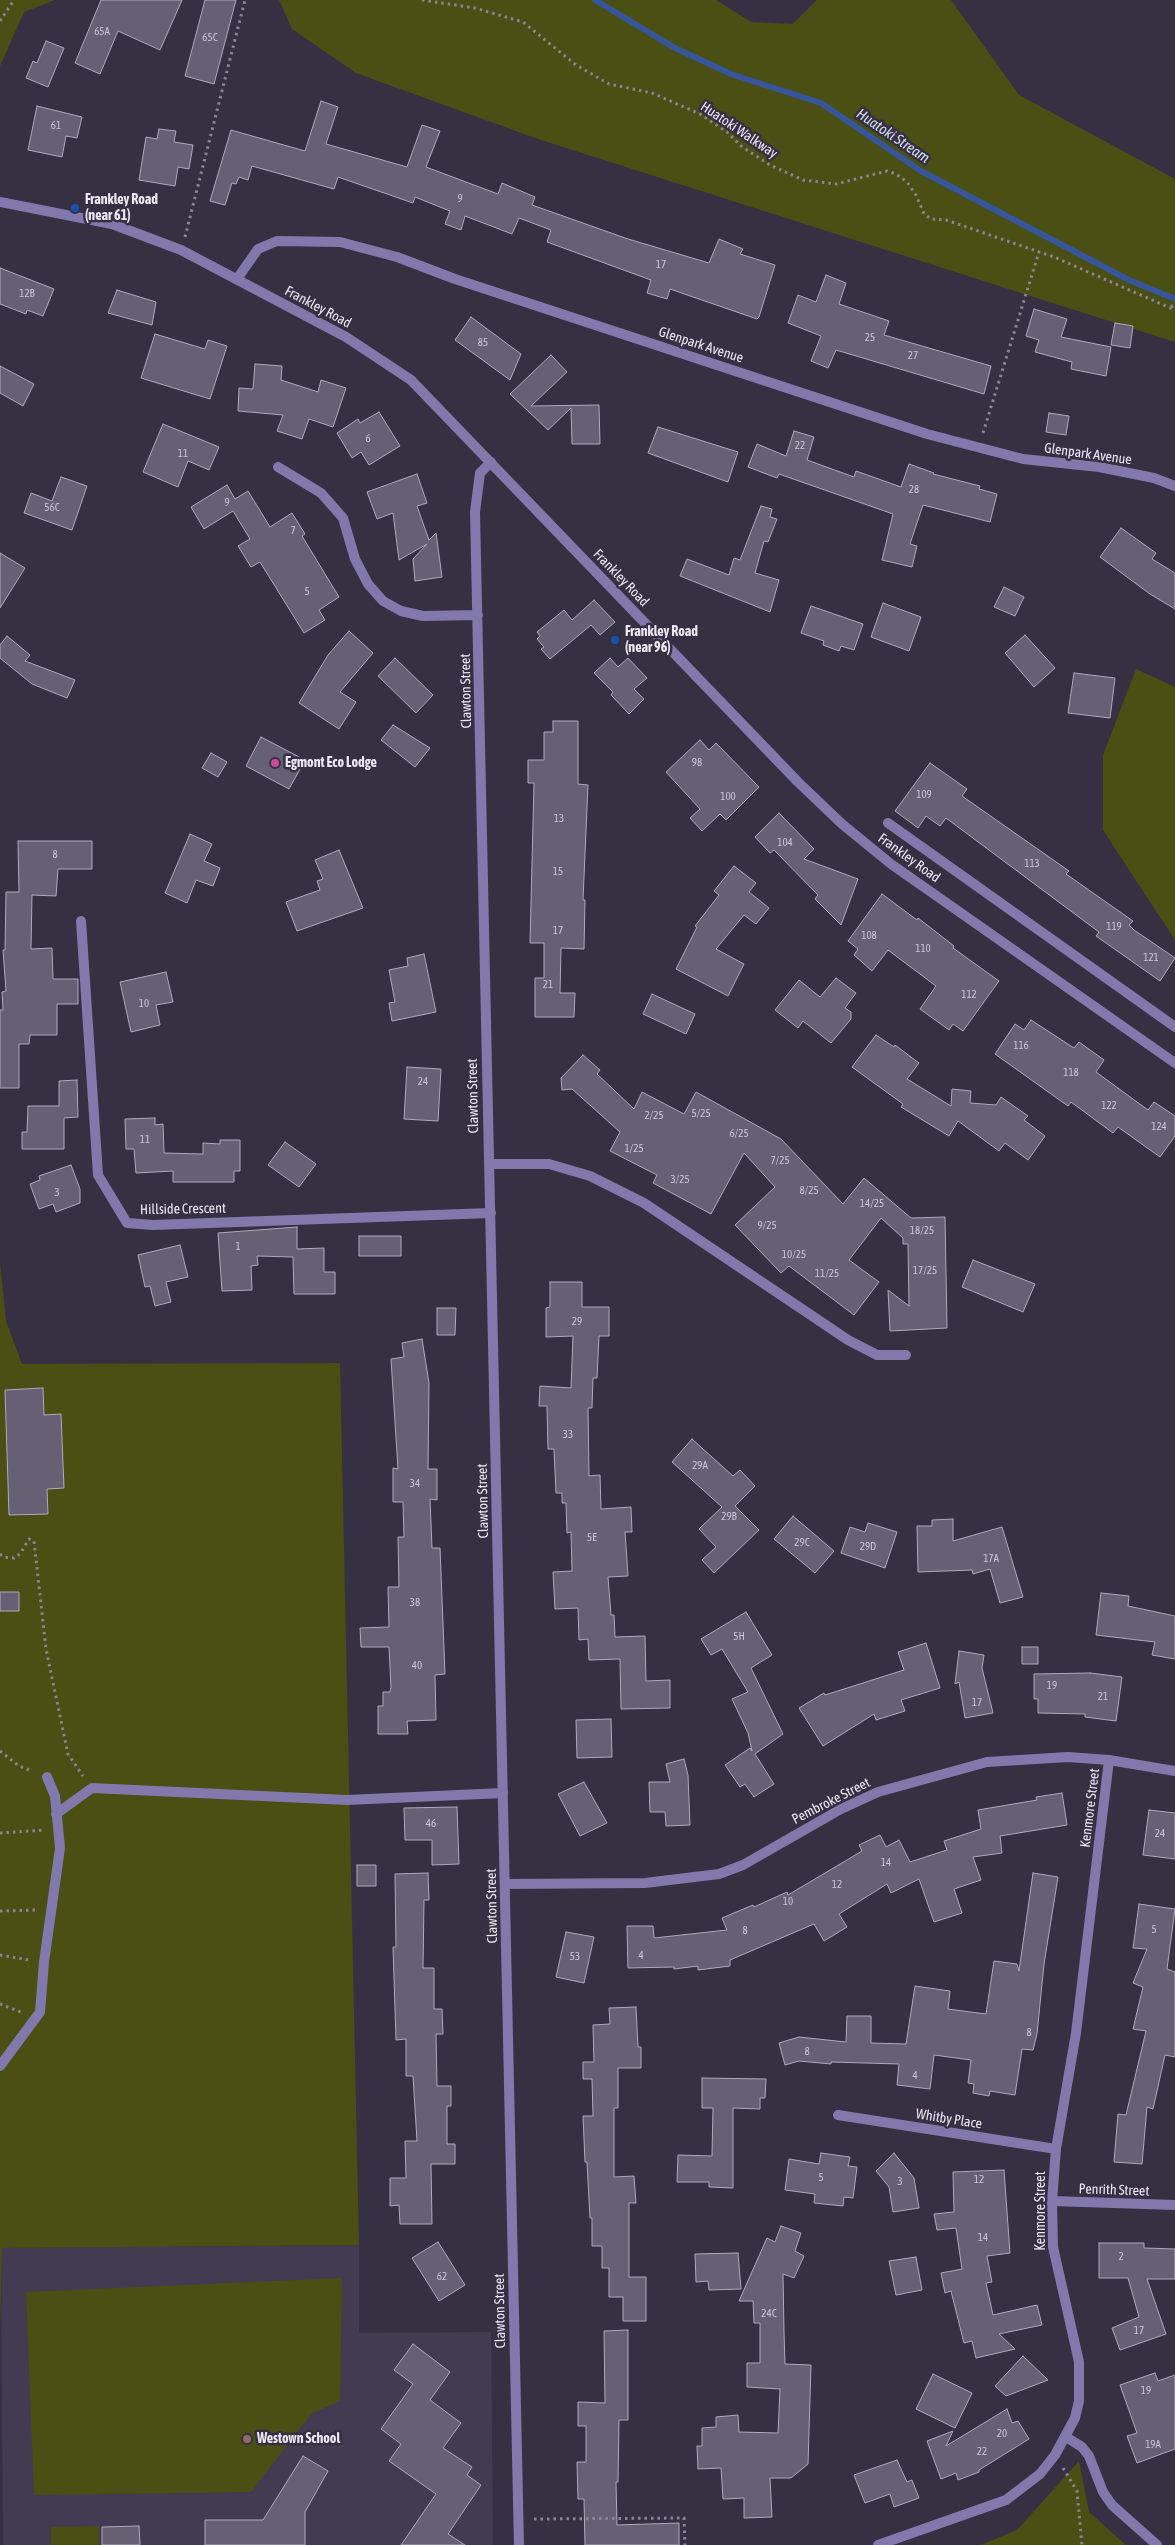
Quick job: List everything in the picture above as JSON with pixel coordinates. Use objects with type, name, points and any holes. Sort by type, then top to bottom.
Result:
[{"type":"street","name":"Frankley Road","points":[[0,202],[112,224],[182,250],[346,337],[411,380],[798,782],[842,824],[891,864],[1175,1063]]},
{"type":"street","name":"Glenpark Avenue","points":[[237,279],[248,260],[258,249],[277,240],[340,242],[397,257],[455,279],[978,449],[1023,459],[1099,467],[1154,478],[1175,486]]},
{"type":"street","name":"Clawton Street","points":[[491,462],[480,473],[475,512],[519,2545]]},
{"type":"street","points":[[278,467],[321,493],[343,518],[355,559],[368,584],[383,601],[401,611],[423,616],[478,615]]},
{"type":"street","points":[[888,823],[1175,1027]]},
{"type":"street","name":"Hillside Crescent","points":[[81,920],[98,1175],[127,1223],[153,1225],[491,1213]]},
{"type":"street","points":[[489,1164],[549,1164],[590,1176],[644,1203],[848,1340],[877,1355],[906,1355]]},
{"type":"street","name":"Pembroke Street","points":[[505,1884],[645,1883],[719,1874],[766,1853],[841,1809],[878,1792],[987,1762],[1026,1758],[1068,1757],[1109,1760],[1175,1771]]},
{"type":"street","name":"Kenmore Street","points":[[878,2545],[1006,2500],[1040,2474],[1055,2455],[1075,2418],[1079,2401],[1079,2362],[1053,2247],[1052,2201],[1056,2149],[1076,2033],[1109,1760]]},
{"type":"street","points":[[0,2066],[40,2012],[44,1962],[60,1848],[55,1796],[47,1777]]},
{"type":"street","points":[[56,1814],[92,1788],[347,1800],[503,1793]]},
{"type":"street","name":"Whitby Place","points":[[838,2115],[1056,2149]]},
{"type":"street","name":"Penrith Street","points":[[1052,2201],[1175,2205]]},
{"type":"street","points":[[1066,2437],[1082,2448],[1088,2456],[1103,2492],[1112,2504],[1157,2545]]},
{"type":"path","points":[[0,21],[14,0]]},
{"type":"path","points":[[182,250],[245,0]]},
{"type":"path","name":"Huatoki Walkway","points":[[422,0],[476,8],[523,22],[576,64],[609,84],[652,93],[700,114],[727,132],[741,146],[770,165],[803,180],[836,184],[887,171],[907,182],[916,195],[924,214],[931,219],[946,220],[1039,252],[1175,310]]},
{"type":"path","points":[[978,449],[1039,252]]},
{"type":"path","points":[[1171,307],[1175,304]]},
{"type":"path","points":[[0,1554],[4,1557],[14,1558],[20,1554],[29,1539],[34,1541],[46,1649],[68,1754],[92,1788]]},
{"type":"path","points":[[0,1752],[19,1766],[47,1777]]},
{"type":"path","points":[[0,1833],[58,1829]]},
{"type":"path","points":[[0,1911],[51,1910]]},
{"type":"path","points":[[0,1955],[44,1962]]},
{"type":"path","points":[[0,2004],[35,2018]]},
{"type":"path","points":[[1055,2455],[1076,2491],[1082,2545]]},
{"type":"path","points":[[518,2520],[684,2518],[685,2545]]},
{"type":"shaded area","name":"Westown School","points":[[359,2245],[359,2333],[491,2332],[493,2545],[3,2545],[1,2248]]},
{"type":"green space","points":[[0,0],[55,0],[24,12],[0,66]]},
{"type":"green space","points":[[279,0],[716,0],[751,22],[793,24],[817,0],[951,0],[1019,95],[1175,179],[1175,342],[538,139],[356,73],[292,29]]},
{"type":"green space","points":[[1136,669],[1175,687],[1175,940],[1103,830],[1103,755]]},
{"type":"green space","points":[[0,1263],[6,1321],[22,1364],[340,1363],[359,2245],[2,2248],[0,2332]]},
{"type":"green space","points":[[342,2278],[340,2401],[311,2414],[251,2492],[34,2495],[26,2292]]},
{"type":"green space","points":[[1079,2461],[1089,2512],[1126,2545],[981,2545],[1017,2530]]},
{"type":"green space","points":[[99,2526],[99,2545],[51,2545],[51,2527]]},
{"type":"building","points":[[101,0],[182,0],[160,50],[118,31],[100,74],[75,63]]},
{"type":"building","points":[[205,0],[236,0],[214,84],[185,76]]},
{"type":"building","points":[[46,41],[64,48],[48,87],[26,78],[33,61],[37,63]]},
{"type":"building","points":[[321,101],[338,107],[326,144],[407,167],[422,125],[440,131],[426,167],[498,194],[502,183],[535,197],[532,205],[628,239],[709,263],[719,239],[743,249],[740,254],[775,265],[759,317],[757,319],[670,289],[667,299],[647,293],[651,280],[547,242],[551,230],[519,218],[512,234],[465,216],[461,230],[445,224],[450,211],[415,197],[413,203],[338,177],[334,189],[252,166],[248,180],[239,177],[236,184],[232,183],[225,205],[210,201],[231,130],[305,151]]},
{"type":"building","points":[[37,106],[82,117],[77,138],[66,136],[62,157],[28,150]]},
{"type":"building","points":[[159,129],[176,131],[174,142],[193,145],[189,169],[178,167],[175,186],[139,180],[146,137],[157,139]]},
{"type":"building","points":[[0,268],[54,289],[43,316],[27,310],[26,314],[0,304]]},
{"type":"building","points":[[826,275],[846,283],[839,304],[889,321],[884,335],[991,366],[984,394],[836,350],[828,368],[811,361],[821,336],[788,323],[798,295],[816,302]]},
{"type":"building","points":[[117,290],[156,302],[152,325],[108,313]]},
{"type":"building","points":[[1034,309],[1067,319],[1061,337],[1111,347],[1106,376],[1071,369],[1072,362],[1035,352],[1039,340],[1026,336]]},
{"type":"building","points":[[471,317],[521,354],[510,380],[455,340]]},
{"type":"building","points":[[1115,323],[1133,326],[1130,348],[1111,345]]},
{"type":"building","points":[[155,334],[205,349],[208,340],[227,346],[210,399],[141,378]]},
{"type":"building","points":[[551,355],[567,372],[531,406],[599,405],[600,444],[572,444],[571,408],[548,430],[510,394]]},
{"type":"building","points":[[255,364],[282,366],[281,380],[318,392],[321,380],[346,388],[333,427],[309,419],[302,439],[277,431],[283,415],[238,411],[239,388],[253,389]]},
{"type":"building","points":[[0,366],[34,384],[23,406],[0,393]]},
{"type":"building","points":[[379,412],[400,446],[369,465],[361,452],[352,458],[337,433],[358,419],[360,423]]},
{"type":"building","points":[[1049,413],[1069,416],[1066,435],[1046,432]]},
{"type":"building","points":[[163,424],[219,447],[209,470],[188,461],[178,487],[143,472]]},
{"type":"building","points":[[658,427],[738,452],[728,482],[648,453]]},
{"type":"building","points":[[794,431],[814,437],[807,460],[854,477],[856,471],[901,487],[909,464],[933,474],[980,486],[979,489],[997,494],[990,522],[923,505],[910,544],[917,546],[912,567],[882,560],[893,514],[779,474],[777,478],[748,467],[757,444],[786,456]]},
{"type":"building","points":[[417,474],[427,503],[417,506],[429,540],[436,533],[442,577],[415,581],[413,559],[427,544],[399,560],[393,513],[377,519],[367,492]]},
{"type":"building","points":[[61,477],[87,486],[72,530],[24,513],[31,493],[52,501]]},
{"type":"building","points":[[227,485],[235,499],[248,491],[270,527],[292,513],[305,534],[302,536],[339,597],[319,610],[325,620],[304,633],[260,562],[251,567],[238,546],[250,539],[233,511],[204,529],[191,507]]},
{"type":"building","points":[[761,506],[772,509],[770,517],[777,519],[768,542],[764,541],[755,573],[779,580],[770,612],[680,576],[687,559],[729,575],[734,558],[740,560]]},
{"type":"building","points":[[1121,528],[1156,553],[1152,559],[1175,573],[1175,609],[1150,594],[1100,557]]},
{"type":"building","points":[[0,553],[25,568],[0,608]]},
{"type":"building","points":[[1004,587],[1024,597],[1015,616],[994,607]]},
{"type":"building","points":[[594,600],[615,622],[600,635],[591,625],[550,659],[541,649],[544,647],[537,639],[540,636],[537,632],[564,610],[572,620]]},
{"type":"building","points":[[883,603],[921,617],[909,651],[871,637]]},
{"type":"building","points":[[811,606],[863,624],[854,650],[841,646],[839,651],[823,645],[824,641],[801,633]]},
{"type":"building","points":[[349,631],[373,653],[340,692],[356,702],[339,729],[299,703],[328,655]]},
{"type":"building","points":[[1025,635],[1055,668],[1034,687],[1005,653]]},
{"type":"building","points":[[7,636],[30,655],[25,661],[75,680],[67,698],[32,684],[0,658],[0,645]]},
{"type":"building","points":[[395,658],[433,695],[416,713],[378,676]]},
{"type":"building","points":[[610,658],[618,667],[628,658],[647,678],[634,689],[644,699],[629,714],[611,695],[613,692],[594,673]]},
{"type":"building","points":[[1074,673],[1115,678],[1110,718],[1068,713]]},
{"type":"building","points":[[553,721],[578,721],[578,784],[588,785],[583,900],[585,900],[584,949],[561,948],[560,993],[575,993],[574,1017],[535,1017],[535,978],[544,978],[544,943],[530,943],[534,783],[528,783],[528,760],[544,760],[544,732],[553,732]]},
{"type":"building","points":[[393,725],[430,748],[415,767],[381,740]]},
{"type":"building","name":"Egmont Eco Lodge","points":[[261,737],[305,760],[289,789],[246,766]]},
{"type":"building","points":[[700,740],[709,750],[716,743],[759,787],[726,820],[720,814],[702,831],[690,818],[700,809],[666,772]]},
{"type":"building","points":[[211,753],[227,762],[218,777],[202,768]]},
{"type":"building","points":[[930,763],[967,789],[962,796],[1069,871],[1066,874],[1133,921],[1129,925],[1134,930],[1175,958],[1160,981],[1096,936],[1099,932],[946,818],[940,826],[926,816],[918,828],[895,811]]},
{"type":"building","points":[[779,813],[814,849],[804,859],[858,879],[841,925],[815,899],[818,895],[774,850],[770,853],[755,837]]},
{"type":"building","points":[[190,834],[212,844],[204,861],[220,868],[213,886],[196,880],[187,903],[165,893]]},
{"type":"building","points":[[18,841],[92,841],[92,869],[58,869],[56,896],[32,895],[31,949],[52,948],[53,979],[78,979],[78,1004],[57,1004],[57,1035],[30,1035],[29,1044],[19,1044],[19,1088],[0,1088],[0,1010],[3,1010],[2,992],[6,991],[3,950],[5,950],[6,892],[19,892]]},
{"type":"building","points":[[339,850],[363,908],[297,931],[286,902],[320,890],[317,881],[323,879],[315,860]]},
{"type":"building","points":[[734,866],[756,883],[749,892],[769,908],[756,924],[744,915],[716,949],[744,964],[728,996],[676,969],[697,927],[695,926],[719,895],[714,891]]},
{"type":"building","points":[[882,894],[917,920],[918,918],[954,946],[953,948],[999,981],[963,1031],[953,1024],[949,1030],[920,1009],[936,986],[888,950],[872,971],[854,955],[858,949],[848,941]]},
{"type":"building","points":[[424,954],[436,1012],[392,1021],[389,1003],[395,1002],[389,970],[408,966],[407,958]]},
{"type":"building","points":[[166,972],[173,1002],[156,1005],[160,1025],[131,1032],[120,982]]},
{"type":"building","points":[[836,978],[856,993],[845,1008],[851,1012],[851,1019],[831,1043],[803,1021],[798,1028],[775,1010],[799,980],[820,997]]},
{"type":"building","points":[[652,994],[695,1014],[686,1034],[643,1014]]},
{"type":"building","points":[[1031,1020],[1074,1048],[1079,1042],[1104,1060],[1096,1072],[1148,1110],[1154,1102],[1175,1116],[1175,1136],[1160,1157],[1118,1127],[1113,1133],[1071,1102],[1068,1106],[995,1054],[1015,1024],[1024,1030]]},
{"type":"building","points":[[876,1035],[894,1047],[895,1045],[919,1063],[907,1079],[951,1106],[952,1089],[971,1091],[970,1103],[996,1105],[1001,1097],[1028,1116],[1024,1120],[1045,1136],[1028,1160],[1005,1143],[999,1151],[958,1121],[949,1136],[901,1107],[903,1104],[852,1067]]},
{"type":"building","points":[[583,1055],[600,1070],[597,1074],[634,1109],[642,1092],[684,1114],[696,1092],[781,1139],[843,1204],[864,1178],[911,1218],[945,1217],[947,1328],[890,1331],[888,1290],[909,1306],[908,1244],[903,1244],[903,1238],[881,1218],[849,1260],[879,1282],[854,1315],[789,1266],[781,1273],[735,1225],[775,1187],[744,1153],[711,1214],[653,1183],[657,1175],[610,1151],[620,1132],[572,1089],[562,1090],[561,1078]]},
{"type":"building","points":[[407,1067],[441,1069],[438,1121],[404,1119]]},
{"type":"building","points":[[77,1080],[78,1117],[64,1118],[64,1149],[22,1149],[22,1132],[27,1132],[28,1106],[59,1106],[59,1081]]},
{"type":"building","points":[[155,1118],[155,1125],[163,1124],[164,1153],[203,1154],[203,1143],[220,1144],[220,1140],[240,1140],[240,1171],[234,1171],[234,1182],[173,1182],[173,1171],[136,1173],[134,1149],[126,1149],[125,1119]]},
{"type":"building","points":[[285,1142],[316,1164],[299,1187],[268,1165]]},
{"type":"building","points":[[71,1165],[80,1189],[80,1203],[56,1212],[53,1204],[39,1209],[30,1184],[40,1180],[39,1176]]},
{"type":"building","points":[[297,1227],[297,1249],[324,1248],[324,1272],[335,1272],[335,1294],[294,1294],[293,1257],[257,1256],[258,1265],[251,1266],[252,1290],[222,1291],[218,1233]]},
{"type":"building","points":[[359,1236],[401,1236],[401,1256],[359,1256]]},
{"type":"building","points":[[180,1245],[188,1277],[166,1282],[171,1302],[155,1306],[150,1286],[145,1287],[138,1255]]},
{"type":"building","points":[[973,1260],[1035,1284],[1023,1312],[962,1287]]},
{"type":"building","points":[[550,1282],[582,1282],[582,1307],[609,1307],[609,1336],[599,1336],[597,1378],[593,1378],[592,1408],[588,1408],[589,1476],[600,1475],[601,1509],[631,1507],[632,1532],[625,1532],[628,1576],[608,1577],[611,1615],[614,1615],[615,1637],[645,1636],[646,1681],[670,1680],[670,1708],[621,1709],[620,1659],[589,1660],[588,1639],[579,1640],[578,1608],[555,1609],[553,1572],[572,1571],[571,1532],[567,1533],[566,1503],[562,1503],[562,1493],[556,1493],[554,1449],[548,1449],[547,1406],[539,1406],[540,1386],[571,1388],[573,1336],[546,1337],[546,1308],[550,1307]]},
{"type":"building","points":[[437,1308],[456,1308],[455,1335],[437,1335]]},
{"type":"building","points":[[422,1339],[429,1383],[428,1469],[437,1469],[437,1500],[430,1499],[432,1548],[440,1548],[445,1674],[435,1675],[436,1720],[407,1721],[408,1734],[378,1734],[378,1706],[383,1706],[383,1692],[390,1692],[391,1687],[389,1647],[361,1647],[360,1628],[389,1627],[388,1587],[399,1587],[398,1537],[404,1537],[403,1502],[393,1502],[393,1468],[398,1469],[391,1359],[404,1357],[402,1343]]},
{"type":"building","points":[[43,1388],[44,1415],[61,1414],[64,1488],[47,1489],[48,1514],[9,1515],[5,1390]]},
{"type":"building","points":[[692,1439],[733,1476],[740,1470],[755,1486],[735,1506],[759,1530],[714,1573],[702,1560],[716,1547],[699,1529],[722,1507],[672,1462]]},
{"type":"building","points":[[793,1516],[834,1551],[815,1573],[774,1539]]},
{"type":"building","points":[[953,1519],[953,1541],[1002,1527],[1023,1597],[1000,1603],[990,1569],[973,1574],[972,1570],[918,1572],[917,1526],[932,1526],[932,1520]]},
{"type":"building","points":[[868,1523],[897,1532],[885,1568],[841,1553],[850,1527],[865,1532]]},
{"type":"building","points":[[0,1592],[19,1592],[19,1611],[0,1611]]},
{"type":"building","points":[[1101,1593],[1129,1596],[1128,1606],[1175,1616],[1175,1659],[1152,1655],[1155,1642],[1096,1635]]},
{"type":"building","points":[[746,1612],[772,1655],[751,1668],[783,1734],[755,1754],[774,1784],[754,1797],[745,1784],[740,1787],[725,1765],[750,1748],[752,1751],[748,1733],[732,1699],[748,1692],[722,1649],[711,1655],[701,1639]]},
{"type":"building","points":[[926,1643],[940,1688],[901,1700],[905,1711],[876,1720],[874,1714],[823,1746],[799,1708],[824,1693],[825,1695],[904,1670],[898,1652]]},
{"type":"building","points":[[1022,1647],[1038,1647],[1038,1664],[1022,1664]]},
{"type":"building","points":[[959,1651],[984,1655],[982,1668],[993,1713],[965,1718],[959,1682],[955,1684]]},
{"type":"building","points":[[1090,1673],[1122,1677],[1116,1721],[1085,1717],[1085,1714],[1038,1713],[1038,1699],[1034,1699],[1034,1674]]},
{"type":"building","points":[[611,1719],[612,1757],[577,1758],[576,1720]]},
{"type":"building","points":[[684,1759],[688,1775],[690,1825],[666,1826],[665,1812],[650,1812],[649,1782],[670,1782],[666,1764]]},
{"type":"building","points":[[584,1782],[607,1823],[580,1836],[558,1794]]},
{"type":"building","points":[[1062,1793],[1067,1825],[1000,1836],[1002,1853],[973,1857],[981,1880],[954,1889],[962,1913],[934,1922],[919,1879],[891,1893],[887,1884],[839,1914],[847,1927],[824,1941],[814,1924],[730,1960],[730,1966],[698,1970],[698,1966],[674,1969],[674,1967],[628,1968],[627,1926],[653,1926],[654,1938],[727,1930],[722,1918],[753,1905],[754,1907],[787,1892],[788,1895],[862,1851],[859,1845],[880,1835],[886,1847],[899,1840],[910,1862],[947,1850],[944,1841],[981,1829],[978,1810],[1037,1800],[1036,1797]]},
{"type":"building","points":[[457,1807],[459,1864],[432,1865],[432,1840],[405,1840],[404,1808]]},
{"type":"building","points":[[1149,1810],[1175,1813],[1175,1859],[1143,1855]]},
{"type":"building","points":[[357,1865],[376,1865],[376,1886],[357,1886]]},
{"type":"building","points":[[428,1873],[429,1900],[424,1900],[423,1968],[434,1968],[434,2009],[442,2009],[443,2034],[436,2034],[437,2086],[451,2086],[451,2106],[447,2106],[447,2144],[455,2144],[455,2164],[431,2164],[432,2224],[400,2224],[399,2205],[390,2206],[390,2178],[406,2178],[405,2141],[417,2141],[413,2076],[406,2076],[406,2039],[396,2040],[393,1947],[396,1947],[395,1874]]},
{"type":"building","points":[[1033,1873],[1058,1877],[1044,1964],[1037,2034],[1033,2050],[1022,2049],[1015,2095],[990,2091],[989,2096],[973,2093],[974,2084],[968,2083],[971,2060],[934,2055],[930,2089],[897,2085],[899,2064],[831,2062],[831,2064],[799,2061],[785,2065],[779,2043],[799,2037],[846,2042],[847,2016],[871,2016],[871,2043],[906,2044],[915,1986],[950,1991],[948,2009],[986,2014],[994,1961],[1017,1964],[1019,1971]]},
{"type":"building","points":[[1139,1904],[1175,1909],[1167,1969],[1175,1972],[1175,2057],[1165,2055],[1153,2109],[1147,2107],[1142,2164],[1114,2162],[1118,2114],[1126,2115],[1146,2031],[1133,2029],[1143,1987],[1133,1983],[1147,1949],[1133,1948]]},
{"type":"building","points":[[566,1932],[594,1937],[584,1983],[556,1977]]},
{"type":"building","points":[[636,2007],[638,2047],[641,2047],[641,2068],[618,2068],[618,2108],[614,2108],[614,2177],[634,2176],[636,2203],[629,2203],[629,2277],[646,2277],[646,2321],[623,2321],[623,2297],[609,2297],[609,2268],[602,2268],[602,2246],[592,2246],[592,2218],[590,2218],[587,2162],[585,2162],[583,2116],[593,2116],[592,2079],[583,2079],[583,2062],[594,2062],[593,2025],[610,2024],[609,2008]]},
{"type":"building","points":[[702,2078],[766,2079],[765,2098],[760,2098],[760,2109],[733,2108],[733,2188],[709,2187],[709,2182],[677,2182],[678,2155],[712,2156],[713,2108],[702,2108]]},
{"type":"building","points":[[821,2153],[850,2157],[848,2166],[857,2167],[853,2198],[844,2197],[843,2206],[814,2203],[815,2194],[785,2190],[789,2159],[819,2164]]},
{"type":"building","points":[[894,2153],[914,2178],[919,2208],[893,2212],[889,2187],[876,2171]]},
{"type":"building","points":[[1004,2170],[1010,2253],[987,2256],[992,2282],[986,2283],[993,2315],[1037,2305],[1042,2325],[999,2334],[1015,2349],[976,2358],[972,2341],[964,2343],[951,2291],[945,2293],[941,2273],[962,2269],[956,2228],[937,2230],[934,2214],[954,2212],[953,2172]]},
{"type":"building","points":[[781,2226],[801,2233],[795,2251],[804,2256],[794,2278],[783,2274],[784,2332],[785,2364],[811,2365],[808,2464],[791,2478],[770,2478],[772,2517],[744,2518],[744,2498],[723,2499],[721,2468],[698,2469],[697,2446],[702,2446],[702,2428],[716,2427],[716,2417],[738,2415],[739,2432],[778,2433],[780,2389],[747,2387],[747,2363],[760,2363],[760,2323],[754,2323],[753,2301],[739,2301],[767,2238],[775,2242]]},
{"type":"building","points":[[438,2242],[465,2285],[439,2301],[412,2258]]},
{"type":"building","points":[[1099,2243],[1144,2243],[1144,2248],[1175,2249],[1175,2279],[1147,2279],[1166,2334],[1120,2350],[1112,2328],[1139,2317],[1128,2278],[1099,2278]]},
{"type":"building","points":[[738,2253],[741,2289],[709,2290],[708,2281],[696,2282],[695,2254]]},
{"type":"building","points":[[916,2257],[922,2290],[896,2295],[889,2261]]},
{"type":"building","points":[[628,2330],[628,2420],[619,2420],[618,2482],[616,2482],[617,2525],[679,2523],[679,2545],[585,2545],[584,2499],[578,2499],[577,2462],[586,2462],[586,2426],[578,2426],[578,2402],[605,2403],[604,2331]]},
{"type":"building","points":[[413,2344],[450,2372],[430,2400],[461,2423],[443,2448],[472,2467],[467,2475],[481,2485],[448,2534],[465,2545],[401,2545],[436,2494],[389,2461],[401,2444],[381,2429],[413,2384],[394,2370]]},
{"type":"building","points":[[1023,2356],[1048,2380],[1006,2396],[995,2386]]},
{"type":"building","points":[[1155,2373],[1158,2381],[1175,2375],[1175,2449],[1137,2463],[1127,2436],[1137,2433],[1120,2385]]},
{"type":"building","points":[[933,2374],[972,2393],[955,2428],[916,2409]]},
{"type":"building","points":[[1007,2409],[1012,2423],[1018,2421],[1029,2439],[979,2470],[979,2472],[958,2480],[956,2473],[941,2479],[927,2441],[953,2431],[946,2446]]},
{"type":"building","points":[[303,2456],[328,2471],[305,2512],[305,2545],[205,2545],[205,2520],[263,2520]]},
{"type":"building","points":[[897,2460],[907,2482],[912,2480],[919,2498],[894,2507],[890,2494],[865,2503],[854,2475]]},
{"type":"building","points":[[139,2526],[140,2545],[102,2545],[102,2527]]},
{"type":"waterway","name":"Huatoki Stream","points":[[595,0],[675,48],[731,74],[821,103],[921,171],[1129,280],[1175,299]]},
{"type":"place","name":"Frankley Road (near 61)","points":[[75,208]]},
{"type":"place","name":"Frankley Road (near 96)","points":[[615,640]]},
{"type":"place","name":"Egmont Eco Lodge","points":[[275,763]]},
{"type":"place","name":"Westown School","points":[[247,2439]]}]
